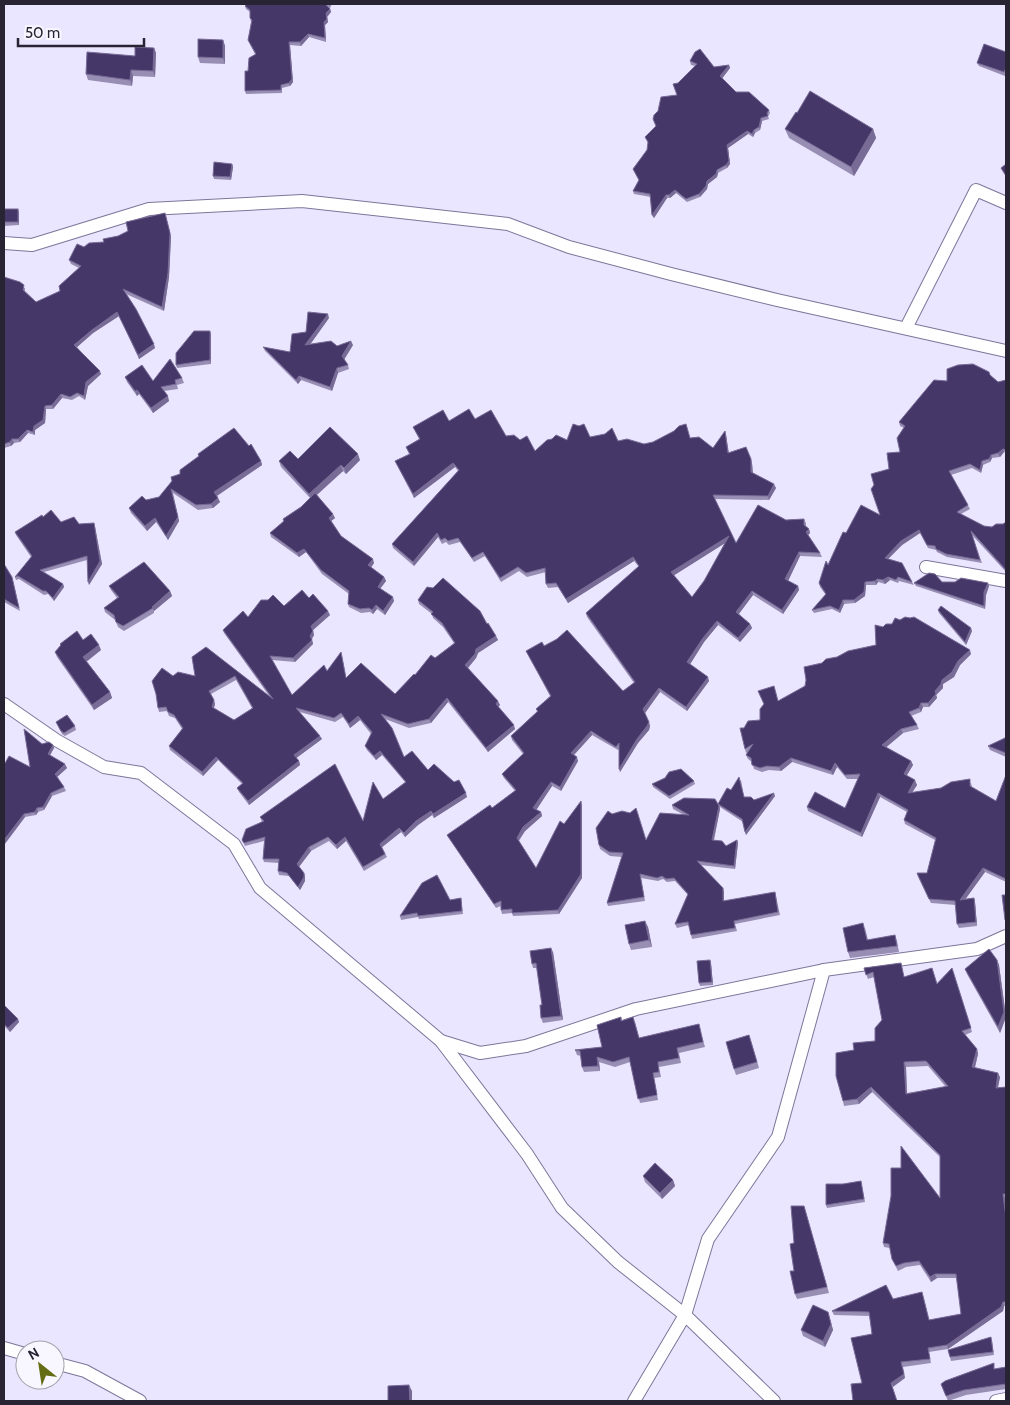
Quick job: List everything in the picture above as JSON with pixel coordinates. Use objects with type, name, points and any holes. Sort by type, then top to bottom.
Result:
[{"type":"street","points":[[906,328],[976,190],[1006,203]]},
{"type":"street","points":[[4,243],[32,245],[149,209],[302,201],[508,224],[569,247],[671,274],[777,300],[1006,351]]},
{"type":"street","points":[[926,567],[1006,581]]},
{"type":"street","points":[[4,704],[56,740],[104,767],[142,773],[234,844],[260,888],[441,1041],[527,1154],[562,1208],[618,1262],[685,1315],[774,1401]]},
{"type":"street","points":[[441,1041],[480,1053],[526,1046],[636,1009],[824,970],[977,949],[1006,936]]},
{"type":"street","points":[[634,1401],[685,1315],[708,1239],[778,1137],[824,970]]},
{"type":"street","points":[[65,1365],[85,1371],[140,1401]]},
{"type":"street","points":[[996,1401],[1006,1399]]},
{"type":"building","points":[[247,4],[325,4],[330,9],[326,13],[327,19],[324,22],[325,38],[308,34],[300,42],[289,42],[292,79],[289,83],[281,85],[281,90],[245,91],[245,71],[248,71],[249,58],[256,54],[248,40],[252,20],[250,18],[250,10],[245,6]]},
{"type":"building","points":[[198,39],[223,40],[223,58],[198,57]]},
{"type":"building","points":[[984,44],[1006,52],[1006,68],[1004,72],[977,63]]},
{"type":"building","points":[[135,47],[154,48],[153,71],[131,70],[130,80],[86,74],[87,52],[135,56]]},
{"type":"building","points":[[700,49],[714,67],[729,65],[720,76],[736,92],[749,92],[769,110],[768,116],[761,118],[759,127],[752,134],[747,131],[727,145],[729,161],[707,181],[706,186],[699,194],[686,199],[675,190],[666,195],[652,215],[650,194],[633,191],[639,180],[633,169],[647,150],[648,142],[645,137],[656,126],[653,119],[658,111],[661,97],[677,95],[673,84],[678,83],[697,64],[690,61],[695,52]]},
{"type":"building","points":[[810,91],[873,129],[851,167],[785,129]]},
{"type":"building","points":[[214,162],[232,164],[230,177],[213,176]]},
{"type":"building","points":[[1006,164],[1006,176],[1001,168]]},
{"type":"building","points":[[4,209],[18,209],[18,222],[4,222]]},
{"type":"building","points":[[165,213],[170,233],[168,273],[162,307],[123,289],[136,309],[154,344],[138,355],[117,312],[74,345],[100,371],[86,382],[84,396],[77,393],[70,397],[61,394],[52,405],[45,406],[43,420],[34,426],[33,432],[27,430],[18,439],[12,439],[4,444],[4,277],[24,285],[23,290],[36,302],[60,291],[59,286],[81,266],[69,260],[77,244],[84,247],[89,243],[104,242],[103,239],[118,236],[128,231],[126,222]]},
{"type":"building","points":[[308,312],[328,314],[305,345],[331,341],[337,346],[351,341],[342,356],[348,365],[337,368],[330,387],[299,376],[296,380],[263,347],[290,352],[292,334],[306,332]]},
{"type":"building","points":[[194,331],[210,331],[210,360],[176,365],[176,353]]},
{"type":"building","points":[[170,359],[182,378],[175,380],[176,384],[161,387],[168,396],[151,408],[125,377],[142,365],[153,381]]},
{"type":"building","points":[[973,364],[989,372],[998,382],[1006,380],[1006,450],[1003,449],[991,455],[989,459],[982,461],[980,470],[970,464],[949,471],[968,505],[957,512],[984,526],[992,527],[1006,522],[1006,570],[971,531],[980,560],[946,554],[936,549],[935,546],[927,545],[919,530],[901,541],[885,558],[902,563],[912,582],[898,577],[896,580],[888,577],[883,580],[877,579],[865,582],[864,592],[854,600],[843,600],[839,610],[830,606],[812,610],[826,594],[819,583],[826,561],[828,565],[843,532],[846,533],[861,505],[880,515],[871,489],[874,485],[871,474],[889,469],[887,453],[900,452],[897,438],[905,426],[899,422],[934,380],[947,381],[947,369],[958,365]]},
{"type":"building","points":[[469,409],[475,419],[491,410],[506,436],[514,435],[520,440],[527,436],[535,451],[556,435],[567,440],[573,424],[579,426],[584,424],[590,437],[605,434],[612,428],[618,441],[627,439],[644,444],[653,442],[674,431],[679,426],[686,424],[690,438],[699,437],[713,448],[725,431],[728,453],[746,447],[751,459],[751,472],[774,484],[768,496],[713,495],[736,543],[758,505],[786,520],[804,519],[804,525],[809,529],[806,532],[820,553],[799,552],[785,579],[798,586],[782,610],[752,591],[736,612],[750,624],[738,638],[717,621],[687,662],[708,677],[686,707],[659,688],[643,709],[649,722],[619,769],[619,743],[616,747],[591,731],[571,753],[577,757],[560,787],[551,782],[533,808],[541,812],[523,827],[517,838],[536,868],[560,821],[564,824],[581,801],[581,874],[558,910],[512,913],[512,909],[501,910],[501,901],[494,904],[447,835],[490,805],[492,808],[516,790],[502,774],[524,753],[511,736],[551,696],[526,651],[542,642],[544,646],[557,639],[567,630],[623,691],[635,682],[586,613],[639,566],[633,557],[566,599],[556,583],[546,584],[545,568],[526,573],[518,567],[500,578],[483,552],[472,558],[458,538],[448,541],[445,538],[441,540],[437,533],[413,562],[392,544],[459,470],[453,463],[413,494],[395,461],[410,454],[406,447],[420,439],[413,427],[443,410],[449,421]],"holes":[[[729,536],[704,581],[692,597],[671,572]]]},
{"type":"building","points":[[330,427],[358,454],[344,468],[341,465],[309,494],[279,461],[290,451],[298,459]]},
{"type":"building","points":[[234,428],[249,446],[251,444],[261,461],[214,492],[218,498],[211,504],[196,505],[171,489],[178,517],[166,536],[155,518],[145,526],[129,508],[142,496],[146,500],[159,497],[172,481],[171,477],[180,474],[180,470],[199,456],[198,454]]},
{"type":"building","points":[[315,493],[333,514],[329,518],[341,536],[373,559],[368,565],[384,577],[378,587],[393,597],[383,611],[376,605],[372,610],[369,608],[360,609],[348,604],[349,591],[321,570],[304,549],[297,553],[270,533],[284,521],[283,519],[301,507]]},
{"type":"building","points":[[51,510],[61,522],[74,517],[79,524],[94,523],[100,561],[88,582],[87,556],[40,570],[63,584],[53,598],[46,591],[18,576],[15,577],[32,556],[15,532],[42,515],[43,517]]},
{"type":"building","points":[[144,562],[170,591],[153,608],[123,626],[116,622],[114,615],[104,608],[119,597],[109,586]]},
{"type":"building","points":[[4,564],[12,577],[19,608],[4,599]]},
{"type":"building","points":[[929,573],[935,574],[942,582],[955,582],[961,578],[988,583],[984,592],[984,606],[914,583]]},
{"type":"building","points":[[443,578],[480,611],[496,636],[476,649],[475,654],[465,665],[498,701],[496,704],[514,725],[486,748],[447,698],[429,719],[408,724],[381,714],[392,728],[404,757],[412,751],[428,770],[434,764],[454,782],[459,780],[466,793],[433,814],[431,811],[416,821],[404,833],[399,828],[380,844],[385,854],[363,867],[345,837],[336,845],[328,837],[309,847],[297,864],[304,873],[304,877],[298,887],[287,873],[278,871],[279,859],[263,859],[265,837],[244,843],[242,840],[246,829],[264,821],[260,817],[335,764],[363,821],[373,782],[383,799],[406,782],[380,751],[374,756],[365,746],[372,732],[358,716],[349,724],[341,713],[334,718],[296,708],[320,736],[294,755],[299,761],[248,801],[237,788],[243,783],[216,757],[202,772],[169,746],[183,728],[174,715],[168,712],[166,707],[158,708],[152,681],[162,668],[173,676],[178,672],[195,676],[192,657],[206,647],[273,699],[223,630],[243,611],[248,617],[261,600],[268,600],[273,595],[284,606],[302,590],[309,598],[313,594],[328,611],[311,626],[313,631],[310,636],[312,640],[293,658],[270,656],[292,695],[324,665],[327,671],[341,652],[346,678],[361,663],[395,694],[415,675],[431,655],[435,658],[455,643],[442,623],[431,614],[433,612],[418,600],[427,587],[433,588]],"holes":[[[235,676],[253,708],[234,720],[212,707],[214,700],[209,691]]]},
{"type":"building","points":[[941,606],[971,628],[965,642],[938,610]]},
{"type":"building","points":[[905,617],[914,617],[970,650],[958,661],[952,672],[942,680],[935,691],[936,694],[928,703],[921,703],[919,708],[909,712],[917,725],[901,729],[882,745],[911,761],[904,774],[915,780],[908,793],[941,788],[951,782],[970,779],[970,786],[996,801],[1006,775],[1006,879],[983,868],[960,900],[974,898],[976,922],[957,924],[955,901],[929,899],[917,873],[927,873],[936,838],[904,820],[908,810],[878,793],[861,833],[807,807],[815,792],[845,808],[860,774],[845,775],[835,763],[831,771],[791,758],[779,767],[767,766],[760,768],[752,765],[751,758],[746,755],[753,744],[745,749],[740,728],[744,728],[748,721],[760,720],[760,709],[764,704],[758,691],[774,686],[778,701],[805,686],[804,667],[822,663],[826,659],[837,657],[848,651],[876,645],[875,625],[883,627],[886,624],[892,624],[895,618],[900,620]]},
{"type":"building","points":[[77,631],[83,640],[91,634],[99,645],[83,657],[110,692],[92,705],[55,652],[60,644]]},
{"type":"building","points":[[67,715],[75,726],[64,733],[56,722]]},
{"type":"building","points":[[24,729],[42,744],[49,742],[53,745],[48,754],[65,764],[55,774],[64,787],[51,793],[43,807],[37,808],[35,812],[24,814],[4,840],[4,765],[9,756],[30,767]]},
{"type":"building","points":[[1006,736],[1006,753],[988,746],[1005,738]]},
{"type":"building","points":[[681,769],[694,781],[669,796],[652,784],[665,778],[669,772]]},
{"type":"building","points":[[739,777],[744,797],[751,797],[754,800],[774,793],[745,832],[742,819],[718,804],[727,788],[731,790]]},
{"type":"building","points":[[684,798],[715,799],[719,806],[712,840],[722,841],[726,846],[737,840],[734,866],[697,861],[723,888],[723,901],[775,892],[778,912],[734,921],[735,928],[691,935],[688,922],[675,924],[688,894],[674,878],[666,879],[662,876],[657,878],[640,874],[644,897],[607,903],[623,853],[609,852],[599,845],[596,828],[608,811],[612,814],[622,811],[630,813],[636,808],[646,840],[660,813],[689,815],[672,805]]},
{"type":"building","points":[[437,875],[450,900],[461,898],[462,911],[418,916],[417,913],[400,916],[422,883]]},
{"type":"building","points":[[1002,895],[1006,895],[1006,920],[1005,920]]},
{"type":"building","points":[[645,921],[649,940],[629,944],[625,925]]},
{"type":"building","points":[[863,923],[867,940],[895,935],[897,946],[848,952],[843,928]]},
{"type":"building","points":[[551,948],[561,1016],[541,1018],[540,1005],[542,1005],[536,963],[532,964],[530,951]]},
{"type":"building","points":[[989,949],[997,960],[1004,1012],[998,1027],[965,969]]},
{"type":"building","points":[[710,960],[712,982],[699,983],[697,961]]},
{"type":"building","points":[[901,963],[904,977],[932,968],[937,984],[952,968],[971,1028],[962,1031],[977,1049],[972,1067],[998,1073],[996,1088],[1006,1087],[1006,1194],[1003,1194],[1006,1218],[1006,1302],[1003,1302],[1001,1307],[947,1345],[928,1348],[930,1359],[901,1362],[904,1374],[891,1383],[897,1401],[853,1401],[851,1384],[862,1383],[851,1338],[872,1334],[869,1312],[832,1311],[886,1285],[893,1299],[922,1292],[929,1320],[961,1314],[956,1274],[935,1274],[930,1277],[919,1261],[896,1266],[892,1259],[889,1244],[883,1243],[891,1196],[891,1168],[901,1168],[901,1146],[940,1198],[940,1155],[871,1087],[857,1099],[843,1101],[836,1076],[836,1053],[854,1050],[853,1043],[875,1041],[875,1028],[882,1020],[873,972],[866,975],[864,968]],"holes":[[[926,1061],[948,1086],[906,1094],[904,1062]]]},
{"type":"building","points":[[5,1006],[18,1019],[8,1028],[4,1024]]},
{"type":"building","points":[[621,1017],[621,1021],[633,1017],[639,1038],[699,1024],[703,1042],[677,1048],[679,1058],[658,1062],[659,1072],[653,1073],[657,1095],[638,1099],[629,1057],[613,1062],[597,1057],[598,1066],[582,1067],[580,1051],[575,1050],[602,1047],[597,1025]]},
{"type":"building","points":[[749,1035],[757,1062],[734,1069],[726,1042]]},
{"type":"building","points":[[655,1163],[673,1180],[660,1193],[643,1176]]},
{"type":"building","points":[[861,1181],[864,1199],[826,1205],[826,1184]]},
{"type":"building","points":[[791,1206],[804,1206],[827,1287],[795,1294],[790,1271],[794,1271],[790,1244],[794,1243]]},
{"type":"building","points":[[813,1305],[828,1312],[831,1324],[823,1341],[801,1330]]},
{"type":"building","points":[[991,1337],[993,1352],[950,1357],[948,1350]]},
{"type":"building","points":[[994,1363],[994,1369],[1006,1367],[1006,1384],[964,1390],[946,1396],[941,1384],[945,1381]]},
{"type":"building","points":[[409,1385],[410,1401],[388,1401],[388,1386]]}]
